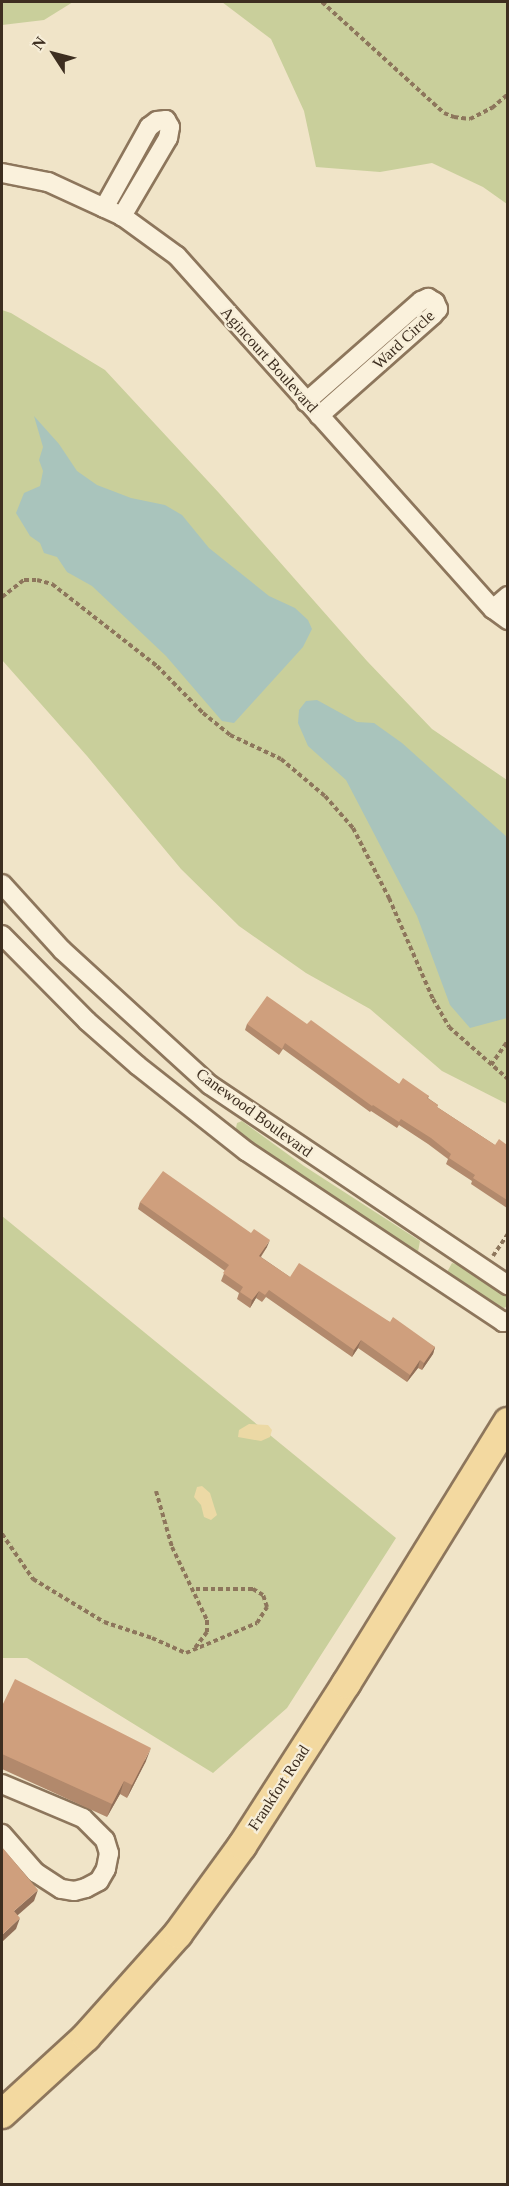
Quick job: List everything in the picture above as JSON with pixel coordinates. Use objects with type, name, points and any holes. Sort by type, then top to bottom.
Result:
[{"type":"main road","name":"Frankfort Road","points":[[2,2114],[86,2037],[178,1934],[242,1846],[507,1422]]},
{"type":"street","points":[[104,208],[149,127],[157,121],[166,120],[170,127],[168,138],[122,216]]},
{"type":"street","name":"Agincourt Boulevard","points":[[2,173],[48,182],[122,216],[177,256],[306,402],[500,614],[507,596]]},
{"type":"street","name":"Ward Circle","points":[[306,402],[421,301],[428,298],[435,303],[438,309],[434,315],[319,416]]},
{"type":"street","name":"Canewood Boulevard","points":[[2,884],[62,950],[210,1085],[507,1285]]},
{"type":"street","name":"Canewood Boulevard","points":[[2,935],[40,977],[87,1021],[230,1139],[503,1322],[507,1321]]},
{"type":"street","points":[[2,1784],[57,1806],[89,1823],[105,1840],[108,1853],[106,1869],[99,1881],[86,1888],[74,1891],[62,1889],[36,1873],[2,1834]]},
{"type":"path","points":[[322,2],[444,113],[454,117],[470,118],[492,108],[507,94]]},
{"type":"path","points":[[2,597],[24,580],[37,580],[52,584],[157,666],[203,713],[230,735],[281,759],[325,796],[353,828],[389,898],[433,999],[449,1027],[507,1080]]},
{"type":"path","points":[[490,1065],[507,1041]]},
{"type":"path","points":[[486,1270],[507,1234]]},
{"type":"path","points":[[156,1491],[172,1547],[207,1620],[207,1632],[194,1649]]},
{"type":"path","points":[[2,1534],[33,1579],[104,1622],[153,1638],[186,1653],[257,1623],[267,1607],[263,1595],[253,1589],[193,1589]]},
{"type":"green space","points":[[2,2],[73,2],[44,20],[2,25]]},
{"type":"green space","points":[[222,2],[507,2],[507,204],[483,187],[432,163],[380,172],[316,167],[304,111],[271,39]]},
{"type":"green space","points":[[2,310],[11,313],[105,370],[219,493],[367,661],[432,729],[507,780],[507,1104],[442,1071],[370,1009],[306,973],[239,926],[181,869],[87,756],[2,660]]},
{"type":"green space","points":[[242,1121],[304,1166],[420,1241],[418,1252],[412,1252],[235,1133],[237,1123]]},
{"type":"green space","points":[[2,1216],[396,1538],[287,1708],[213,1773],[27,1658],[2,1658]]},
{"type":"green space","points":[[452,1263],[462,1266],[506,1295],[507,1306],[501,1310],[457,1283],[446,1274]]},
{"type":"sand","points":[[249,1424],[268,1425],[272,1430],[270,1437],[261,1441],[238,1437],[239,1430]]},
{"type":"sand","points":[[202,1486],[210,1493],[217,1515],[211,1520],[204,1517],[201,1505],[194,1497],[197,1487]]},
{"type":"water","points":[[34,416],[59,444],[77,471],[97,485],[131,498],[165,505],[182,515],[209,548],[269,596],[295,608],[308,620],[312,629],[303,647],[234,723],[222,721],[166,656],[92,586],[67,572],[57,557],[44,553],[40,543],[30,536],[16,513],[24,493],[40,486],[43,471],[39,460],[43,447]]},
{"type":"water","points":[[317,700],[357,722],[374,723],[402,743],[507,837],[507,1018],[470,1028],[450,1005],[417,916],[346,780],[308,746],[298,723],[299,710],[306,701]]},
{"type":"building","points":[[267,996],[307,1024],[311,1020],[399,1084],[403,1078],[429,1096],[427,1098],[438,1105],[437,1107],[495,1145],[499,1139],[507,1145],[507,1200],[473,1178],[475,1175],[449,1158],[451,1154],[431,1138],[401,1119],[399,1122],[372,1106],[285,1043],[282,1049],[247,1024]]},
{"type":"building","points":[[163,1171],[251,1233],[254,1229],[270,1240],[259,1256],[290,1277],[299,1263],[390,1322],[393,1317],[435,1347],[424,1363],[420,1360],[410,1375],[361,1340],[354,1350],[269,1290],[265,1295],[259,1291],[252,1300],[240,1292],[243,1287],[223,1273],[229,1265],[140,1202]]},
{"type":"building","points":[[15,1679],[151,1748],[132,1785],[124,1781],[112,1804],[2,1754],[2,1706]]},
{"type":"building","points":[[2,1847],[38,1890],[14,1911],[20,1918],[2,1935]]}]
